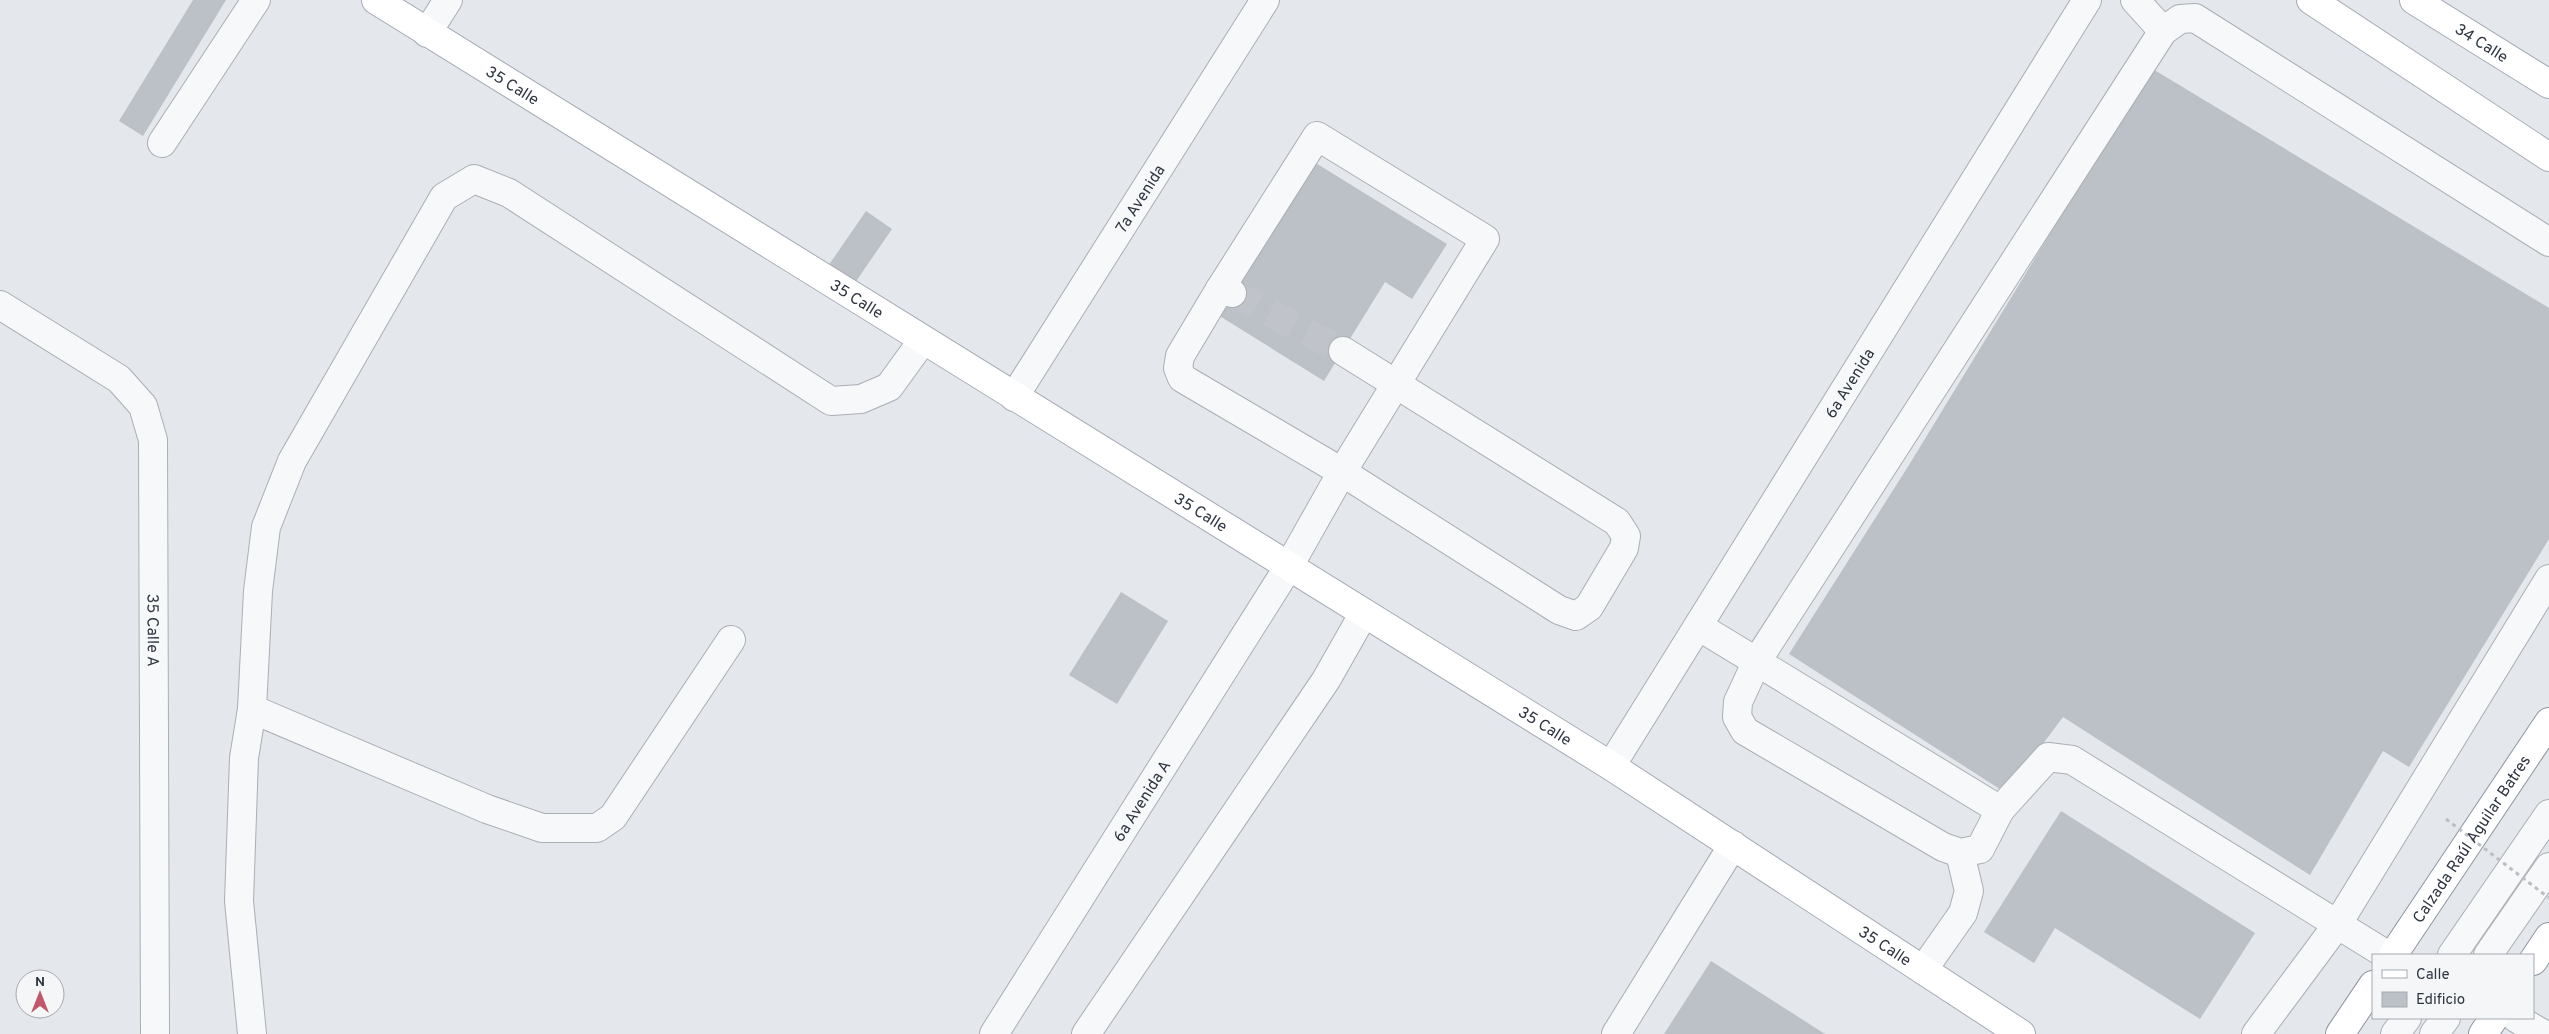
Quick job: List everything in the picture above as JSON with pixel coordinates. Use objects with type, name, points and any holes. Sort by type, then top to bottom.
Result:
[{"type":"main road","name":"35 Calle","points":[[376,0],[1611,766],[2021,1034]]},
{"type":"main road","points":[[2311,0],[2549,156]]},
{"type":"main road","name":"34 Calle","points":[[2414,0],[2549,84]]},
{"type":"main road","name":"Calzada Raúl Aguilar Batres","points":[[2394,954],[2549,722]]},
{"type":"main road","points":[[2534,959],[2549,936]]},
{"type":"main road","points":[[2340,1034],[2372,986]]},
{"type":"main road","points":[[2483,1034],[2493,1019]]},
{"type":"street","points":[[162,143],[256,0]]},
{"type":"street","points":[[427,33],[448,0]]},
{"type":"street","name":"7a Avenida","points":[[1014,397],[1265,0]]},
{"type":"street","name":"6a Avenida","points":[[1611,766],[2087,0]]},
{"type":"street","points":[[2135,0],[2163,31]]},
{"type":"street","points":[[2384,954],[2072,760],[2048,757],[2000,810],[1980,849],[1960,853],[1943,847],[1745,731],[1737,717],[1738,702],[1757,662],[2163,31],[2180,19],[2195,18],[2549,242]]},
{"type":"street","name":"6a Avenida A","points":[[994,1034],[1289,566],[1342,472],[1486,239],[1317,136],[1226,291],[1180,356],[1178,368],[1182,378],[1342,472]]},
{"type":"street","points":[[252,1034],[240,901],[244,758],[252,709],[258,591],[266,527],[292,460],[444,196],[474,179],[509,193],[831,401],[861,399],[889,387],[923,340]]},
{"type":"street","name":"35 Calle A","points":[[0,305],[119,379],[143,406],[153,440],[154,1034]]},
{"type":"street","points":[[1342,472],[1559,610],[1576,616],[1589,607],[1624,548],[1626,536],[1617,522],[1343,351]]},
{"type":"street","points":[[2256,1034],[2337,925],[2549,579]]},
{"type":"street","points":[[1086,1034],[1326,680],[1364,613]]},
{"type":"street","points":[[1698,626],[2000,810]]},
{"type":"street","points":[[252,709],[487,809],[542,828],[597,828],[613,817],[731,640]]},
{"type":"street","points":[[2453,954],[2549,814]]},
{"type":"street","points":[[1616,1034],[1733,845]]},
{"type":"street","points":[[1923,970],[1963,913],[1969,891],[1960,853]]},
{"type":"street","points":[[2489,954],[2549,867]]},
{"type":"street","points":[[2395,1034],[2406,1019]]},
{"type":"street","points":[[2434,1034],[2445,1019]]},
{"type":"street","points":[[2518,1019],[2543,1034]]},
{"type":"path","points":[[2446,819],[2549,898]]},
{"type":"building","points":[[193,0],[226,0],[143,136],[119,121]]},
{"type":"building","points":[[2151,68],[2549,308],[2549,539],[2409,767],[2383,751],[2310,875],[2063,717],[2006,793],[1789,654],[1909,465]]},
{"type":"building","points":[[1314,162],[1447,244],[1412,299],[1385,282],[1324,381],[1218,315]]},
{"type":"building","points":[[866,211],[892,229],[850,290],[824,272]]},
{"type":"building","points":[[1121,592],[1168,621],[1117,704],[1069,675]]},
{"type":"building","points":[[2061,811],[2255,933],[2200,1019],[2055,928],[2034,963],[1984,932]]},
{"type":"building","points":[[1711,961],[1825,1034],[1664,1034]]},
{"type":"tunnel","points":[[1232,293],[1343,351]]}]
